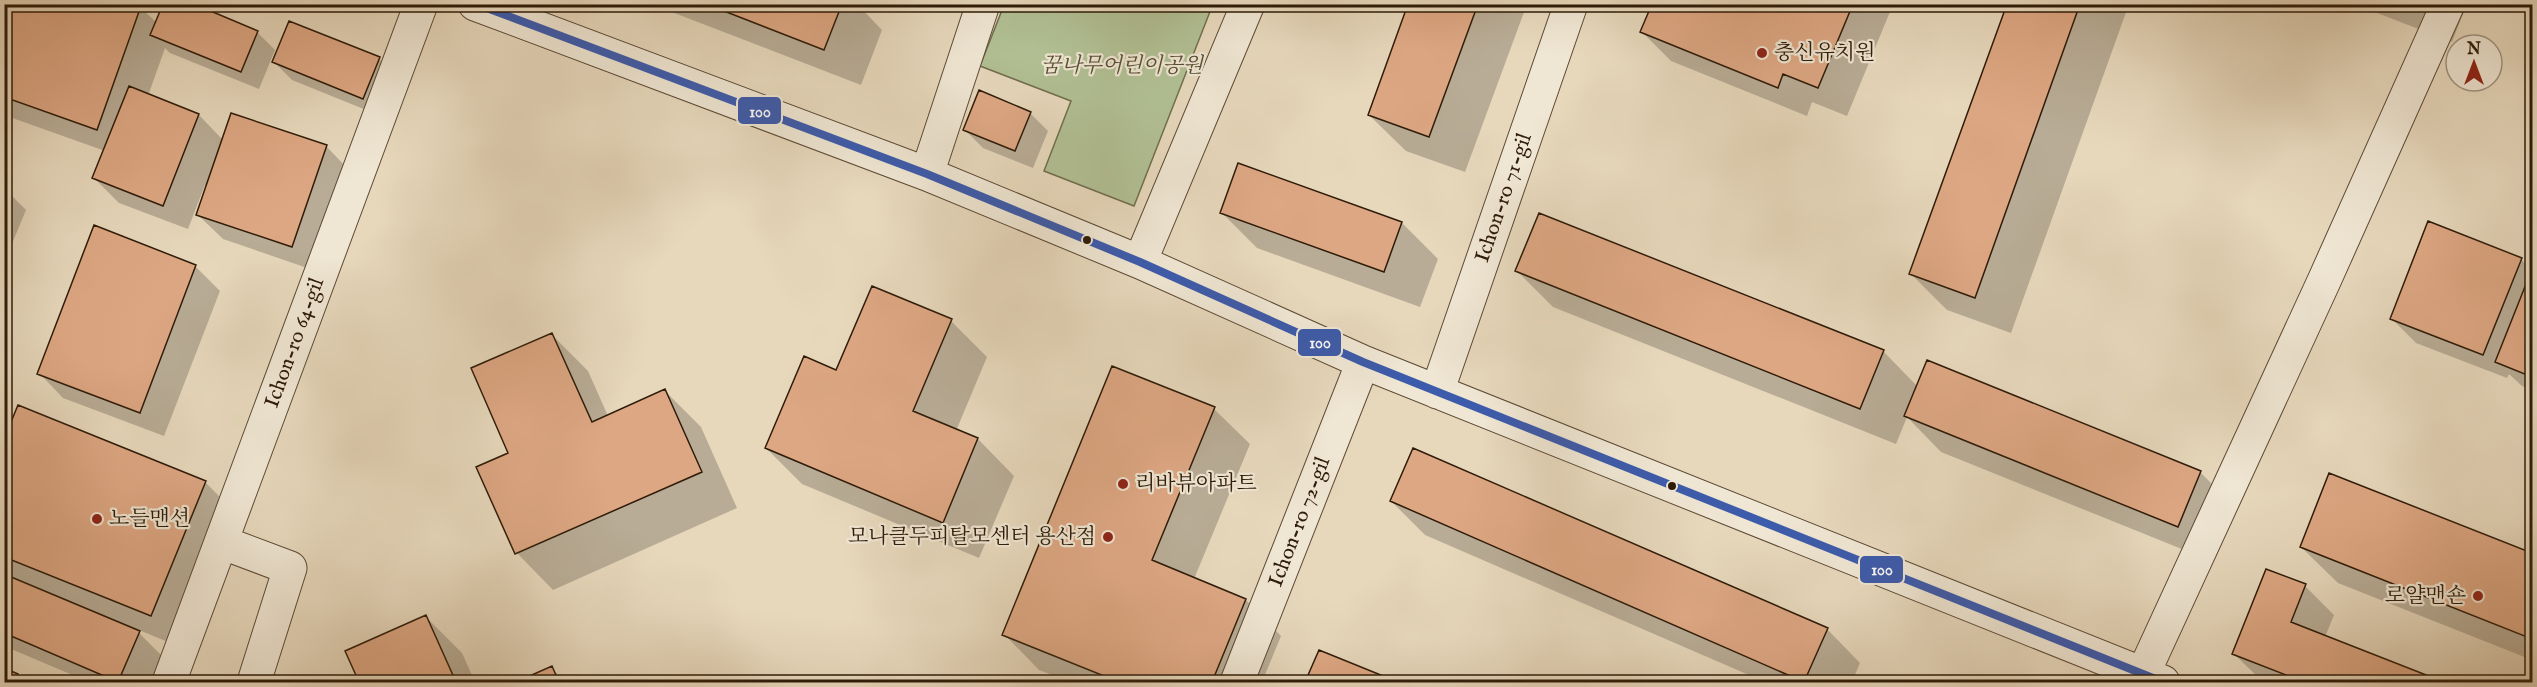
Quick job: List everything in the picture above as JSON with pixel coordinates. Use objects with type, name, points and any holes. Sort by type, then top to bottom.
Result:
[{"type":"street","name":"Ichon-ro 64-gil","points":[[169,682],[421,4]]},
{"type":"street","points":[[475,4],[927,174],[1140,262],[1363,362],[2153,678],[2275,387],[2448,4]]},
{"type":"street","points":[[927,174],[983,4]]},
{"type":"street","points":[[1140,262],[1248,4]]},
{"type":"street","name":"Ichon-ro 71-gil","points":[[1437,392],[1571,4]]},
{"type":"street","name":"Ichon-ro 72-gil","points":[[1237,682],[1363,362]]},
{"type":"street","points":[[221,542],[290,568],[254,682]]},
{"type":"green space","name":"꿈나무어린이공원","points":[[1199,4],[1211,9],[1134,206],[1044,171],[1071,101],[980,66],[1004,5]]},
{"type":"building","points":[[4,4],[141,6],[97,130],[4,97]]},
{"type":"building","points":[[163,4],[194,4],[258,31],[241,72],[150,35]]},
{"type":"building","points":[[706,4],[842,4],[824,50]]},
{"type":"building","points":[[1408,4],[1478,4],[1429,137],[1368,115]]},
{"type":"building","name":"충신유치원","points":[[1652,4],[1853,4],[1818,88],[1783,74],[1778,88],[1640,32]]},
{"type":"building","points":[[2007,4],[2080,4],[1975,298],[1909,274]]},
{"type":"building","points":[[289,21],[380,57],[363,99],[272,62]]},
{"type":"building","points":[[129,86],[199,114],[163,206],[92,178]]},
{"type":"building","points":[[979,90],[1031,112],[1015,151],[963,130]]},
{"type":"building","points":[[231,113],[327,145],[292,247],[196,215]]},
{"type":"building","points":[[1238,163],[1402,222],[1384,272],[1220,213]]},
{"type":"building","points":[[1539,213],[1884,350],[1860,409],[1515,271]]},
{"type":"building","points":[[2428,221],[2522,258],[2483,355],[2390,319]]},
{"type":"building","points":[[94,225],[196,265],[140,413],[37,374]]},
{"type":"building","points":[[2532,269],[2532,377],[2495,362]]},
{"type":"building","points":[[872,286],[952,319],[913,411],[978,438],[943,523],[765,448],[804,356],[836,370]]},
{"type":"building","points":[[552,333],[592,422],[665,389],[702,472],[515,554],[476,467],[508,453],[471,368]]},
{"type":"building","points":[[1927,360],[2201,471],[2178,527],[1904,416]]},
{"type":"building","name":"리바뷰아파트","points":[[1112,366],[1215,407],[1152,560],[1246,599],[1212,682],[1119,682],[1002,635]]},
{"type":"building","name":"노들맨션","points":[[18,405],[206,481],[151,616],[4,557],[4,439]]},
{"type":"building","points":[[1413,448],[1828,628],[1804,682],[1390,501]]},
{"type":"building","name":"로얄맨숀","points":[[2329,473],[2532,553],[2532,639],[2300,547]]},
{"type":"building","points":[[2266,569],[2306,584],[2291,622],[2444,682],[2304,682],[2232,654]]},
{"type":"building","points":[[4,574],[140,631],[118,682],[4,633]]},
{"type":"building","points":[[426,615],[456,682],[359,682],[345,651]]},
{"type":"building","points":[[1319,650],[1398,682],[1305,682]]},
{"type":"building","points":[[552,666],[559,682],[516,682]]},
{"type":"building","points":[[4,668],[18,674],[15,682],[4,682]]},
{"type":"building","points":[[42,676],[58,682],[39,682]]},
{"type":"transit line","name":"100","points":[[476,4],[927,174],[1140,262],[1363,362],[2163,682]]},
{"type":"place","name":"충신유치원","points":[[1762,53]]},
{"type":"place","name":"리바뷰아파트","points":[[1123,484]]},
{"type":"place","name":"노들맨션","points":[[97,519]]},
{"type":"place","name":"모나클두피탈모센터 용산점","points":[[1108,537]]},
{"type":"place","name":"로얄맨숀","points":[[2478,596]]}]
